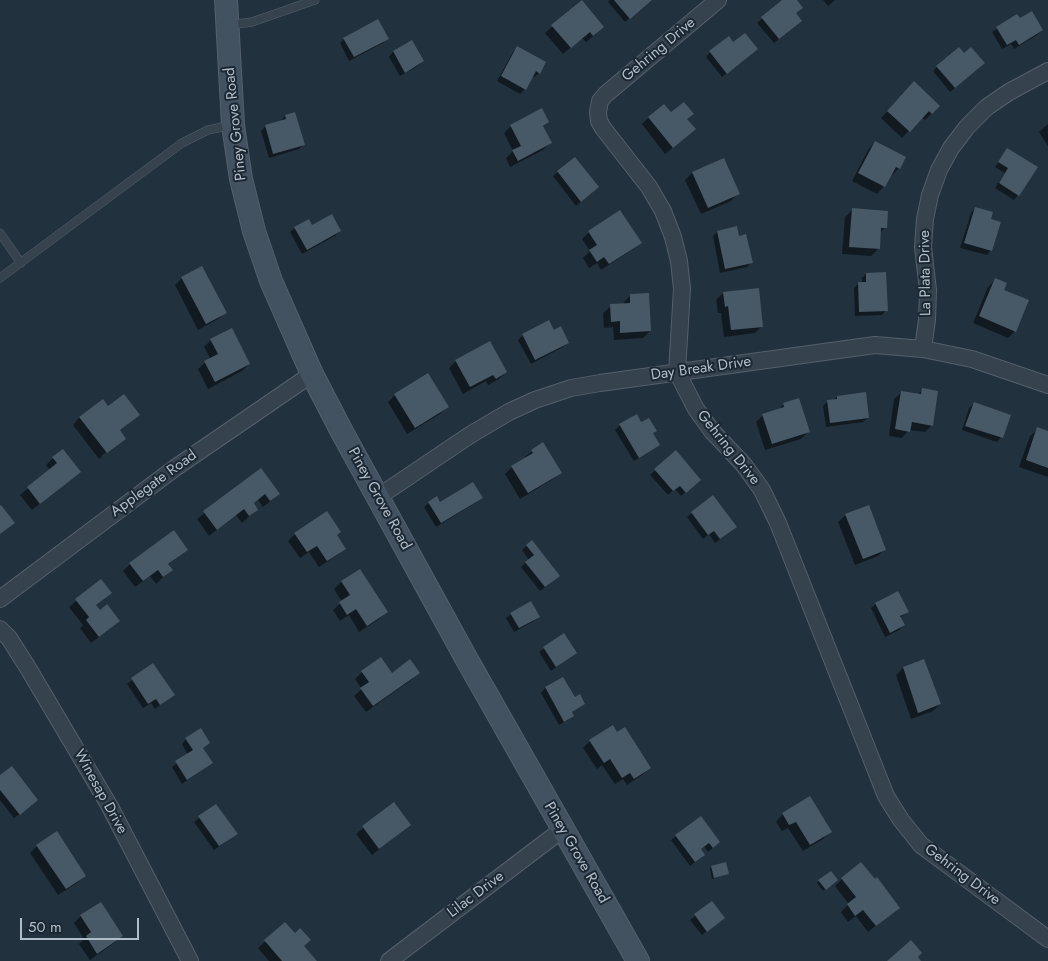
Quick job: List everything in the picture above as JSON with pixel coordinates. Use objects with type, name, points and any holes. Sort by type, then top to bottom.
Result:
[{"type":"main road","name":"Piney Grove Road","points":[[226,0],[234,125],[241,179],[254,231],[271,281],[312,374],[378,497],[466,658],[638,961]]},
{"type":"street","name":"Gehring Drive","points":[[718,0],[606,94],[600,101],[598,112],[599,121],[603,128],[649,187],[663,211],[673,237],[679,261],[682,289],[677,372],[696,410],[712,431],[744,465],[766,498],[778,523],[886,796],[901,820],[921,845],[1048,939]]},
{"type":"street","name":"La Plata Drive","points":[[923,349],[927,320],[928,290],[923,247],[925,219],[930,196],[939,170],[951,148],[967,126],[1009,92],[1048,71]]},
{"type":"street","name":"Day Break Drive","points":[[378,497],[470,435],[508,412],[535,400],[571,388],[875,345],[923,349],[972,359],[1048,385]]},
{"type":"street","name":"Applegate Road","points":[[0,598],[175,468],[312,374]]},
{"type":"street","name":"Winesap Drive","points":[[0,629],[9,638],[28,668],[109,805],[190,961]]},
{"type":"street","name":"Lilac Drive","points":[[389,961],[563,829]]},
{"type":"lane","points":[[227,25],[252,22],[315,0]]},
{"type":"lane","points":[[0,278],[182,143],[208,130],[234,125]]},
{"type":"lane","points":[[0,233],[21,263]]},
{"type":"building","points":[[582,0],[604,27],[593,36],[590,32],[571,48],[551,25]]},
{"type":"building","points":[[614,0],[652,0],[630,19]]},
{"type":"building","points":[[782,0],[797,0],[803,8],[796,13],[802,21],[779,39],[761,17]]},
{"type":"building","points":[[1032,11],[1043,30],[1019,45],[1016,40],[1007,45],[996,27],[1017,14],[1020,18]]},
{"type":"building","points":[[378,19],[389,39],[354,57],[343,38]]},
{"type":"building","points":[[745,33],[758,49],[727,74],[709,51],[729,36],[733,42]]},
{"type":"building","points":[[412,40],[424,61],[405,73],[393,51]]},
{"type":"building","points":[[517,46],[546,62],[540,74],[536,71],[526,90],[501,76]]},
{"type":"building","points":[[959,47],[964,53],[971,47],[985,63],[955,88],[936,66]]},
{"type":"building","points":[[914,81],[940,106],[932,114],[929,111],[910,132],[887,111]]},
{"type":"building","points":[[684,102],[694,114],[687,119],[696,129],[673,148],[648,117],[664,104],[671,112]]},
{"type":"building","points":[[542,108],[549,122],[543,126],[552,143],[518,161],[512,150],[521,146],[510,125]]},
{"type":"building","points":[[295,112],[305,145],[273,154],[265,125],[286,119],[285,115]]},
{"type":"building","points":[[875,141],[906,157],[900,169],[896,167],[885,187],[858,173]]},
{"type":"building","points":[[1007,148],[1038,167],[1019,196],[999,183],[1008,168],[998,162]]},
{"type":"building","points":[[575,157],[599,187],[581,202],[557,171]]},
{"type":"building","points":[[724,158],[740,194],[708,208],[692,172]]},
{"type":"building","points":[[975,207],[993,212],[991,219],[1001,222],[992,251],[964,243]]},
{"type":"building","points":[[852,208],[888,211],[887,228],[881,228],[880,249],[849,247]]},
{"type":"building","points":[[620,210],[642,243],[609,264],[604,257],[597,262],[589,250],[597,245],[588,231]]},
{"type":"building","points":[[332,214],[341,231],[307,250],[294,227],[309,219],[312,225]]},
{"type":"building","points":[[737,226],[739,236],[746,234],[753,263],[725,269],[717,231]]},
{"type":"building","points":[[202,266],[227,313],[206,324],[181,277]]},
{"type":"building","points":[[886,272],[888,311],[859,312],[858,282],[866,282],[866,273]]},
{"type":"building","points":[[995,278],[1007,283],[1004,290],[1029,300],[1016,332],[979,316]]},
{"type":"building","points":[[759,288],[763,327],[731,330],[728,306],[725,307],[723,292]]},
{"type":"building","points":[[649,293],[651,331],[620,333],[620,321],[611,322],[610,304],[630,303],[630,294]]},
{"type":"building","points":[[549,320],[554,330],[561,326],[569,343],[535,360],[522,334]]},
{"type":"building","points":[[232,328],[250,364],[215,382],[204,361],[218,354],[210,339]]},
{"type":"building","points":[[490,341],[507,372],[496,379],[493,375],[470,387],[455,360]]},
{"type":"building","points":[[428,373],[449,407],[415,428],[394,394]]},
{"type":"building","points":[[922,388],[938,391],[933,426],[912,422],[910,432],[895,429],[901,391],[921,394]]},
{"type":"building","points":[[866,392],[869,418],[830,423],[827,400],[837,399],[837,396]]},
{"type":"building","points":[[124,394],[140,415],[120,430],[126,439],[107,453],[79,417],[103,399],[108,406]]},
{"type":"building","points":[[799,398],[810,432],[772,444],[762,414],[784,407],[783,403]]},
{"type":"building","points":[[974,402],[1011,415],[1003,438],[965,426]]},
{"type":"building","points":[[637,414],[641,422],[649,418],[657,431],[653,433],[660,445],[639,458],[619,424]]},
{"type":"building","points":[[1037,427],[1048,431],[1048,468],[1026,460]]},
{"type":"building","points":[[543,442],[562,473],[528,493],[511,466],[533,453],[531,450]]},
{"type":"building","points":[[63,449],[81,472],[40,504],[27,487],[57,463],[52,457]]},
{"type":"building","points":[[676,450],[701,480],[686,493],[680,486],[673,491],[654,469]]},
{"type":"building","points":[[261,468],[280,494],[270,501],[265,494],[254,503],[258,510],[249,516],[244,509],[217,530],[203,511]]},
{"type":"building","points":[[473,482],[483,498],[441,523],[428,502],[437,496],[440,502]]},
{"type":"building","points":[[713,495],[737,527],[720,539],[714,531],[708,535],[691,512]]},
{"type":"building","points":[[869,505],[886,550],[863,559],[845,514]]},
{"type":"building","points":[[0,506],[15,523],[0,534]]},
{"type":"building","points":[[327,511],[341,532],[337,535],[346,549],[327,561],[317,546],[307,552],[294,533]]},
{"type":"building","points":[[174,530],[188,550],[168,564],[173,570],[163,577],[158,570],[143,581],[129,563]]},
{"type":"building","points":[[532,540],[560,576],[545,587],[525,562],[534,555],[526,545]]},
{"type":"building","points":[[360,569],[388,612],[367,626],[356,609],[347,615],[339,602],[350,595],[341,581]]},
{"type":"building","points":[[101,579],[112,593],[96,605],[100,610],[107,604],[120,621],[99,637],[86,620],[89,617],[75,599]]},
{"type":"building","points":[[898,591],[909,612],[900,616],[905,625],[890,633],[875,603]]},
{"type":"building","points":[[531,601],[540,617],[519,628],[510,613]]},
{"type":"building","points":[[564,633],[577,653],[556,667],[543,647]]},
{"type":"building","points":[[381,657],[392,673],[410,659],[420,673],[373,706],[360,688],[369,682],[361,671]]},
{"type":"building","points":[[924,659],[941,704],[918,713],[903,667]]},
{"type":"building","points":[[153,663],[175,695],[160,705],[156,699],[148,704],[131,678]]},
{"type":"building","points":[[563,677],[575,697],[580,694],[585,704],[572,712],[574,716],[564,722],[545,687]]},
{"type":"building","points":[[613,725],[617,732],[625,727],[651,768],[634,779],[630,773],[622,778],[610,759],[604,763],[589,740]]},
{"type":"building","points":[[201,728],[210,743],[203,748],[213,763],[187,780],[175,761],[193,750],[185,738]]},
{"type":"building","points":[[12,766],[38,800],[20,815],[0,790],[0,775]]},
{"type":"building","points":[[810,796],[832,832],[810,845],[796,822],[789,825],[782,813]]},
{"type":"building","points":[[394,802],[411,825],[379,849],[362,826]]},
{"type":"building","points":[[216,804],[238,834],[219,846],[198,816]]},
{"type":"building","points":[[701,816],[720,842],[713,848],[709,843],[701,849],[705,855],[695,862],[675,835]]},
{"type":"building","points":[[57,831],[86,876],[66,889],[36,845]]},
{"type":"building","points":[[726,862],[729,874],[714,878],[711,866]]},
{"type":"building","points":[[861,862],[875,879],[877,877],[900,908],[876,926],[863,910],[855,916],[847,904],[856,897],[841,878]]},
{"type":"building","points":[[831,871],[838,880],[826,890],[818,880]]},
{"type":"building","points":[[712,901],[725,918],[707,932],[694,914]]},
{"type":"building","points":[[101,902],[123,936],[97,954],[86,936],[91,932],[80,915]]},
{"type":"building","points":[[285,922],[295,933],[300,928],[311,940],[304,946],[317,961],[282,961],[264,940]]},
{"type":"building","points":[[911,940],[922,953],[918,957],[921,961],[887,961]]}]
